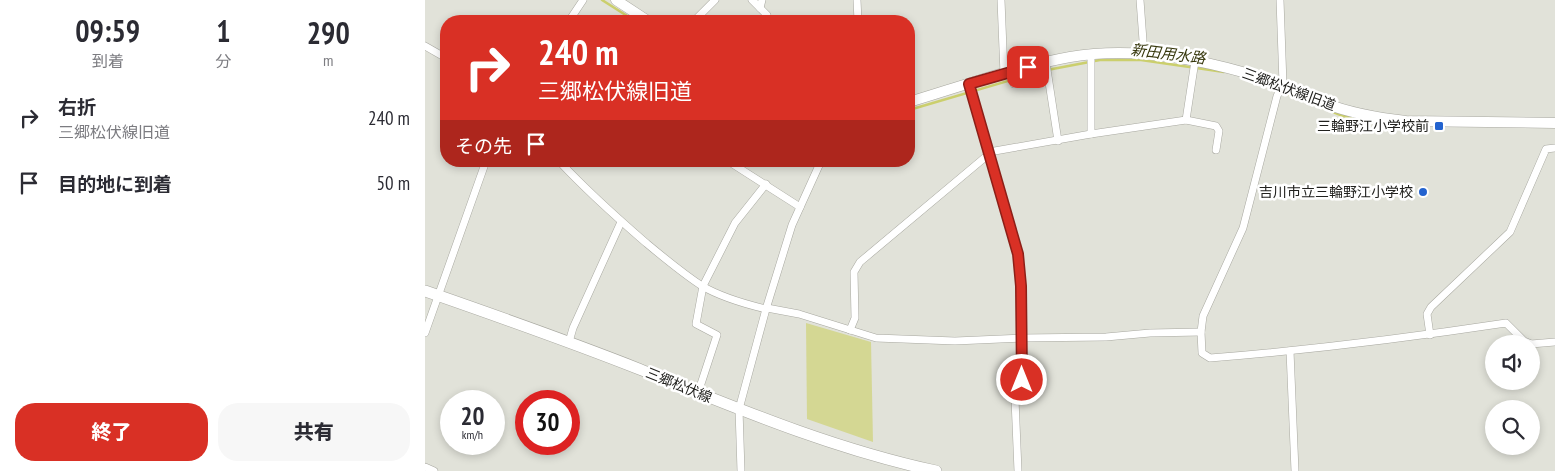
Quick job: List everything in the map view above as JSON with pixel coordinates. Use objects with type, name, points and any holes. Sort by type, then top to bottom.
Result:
[{"type":"main road","name":"三郷松伏線","points":[[425,291],[569,342],[809,436],[879,458],[936,471]]},
{"type":"street","points":[[573,15],[583,0]]},
{"type":"street","points":[[616,0],[639,15]]},
{"type":"street","points":[[700,15],[715,0]]},
{"type":"street","points":[[752,0],[761,4],[767,15]]},
{"type":"street","points":[[857,0],[858,15]]},
{"type":"street","points":[[1001,0],[1010,77]]},
{"type":"street","points":[[1140,0],[1144,54]]},
{"type":"street","points":[[1280,0],[1282,86],[1277,96],[1243,228],[1203,316],[1201,332],[1202,353],[1210,358],[1289,351],[1430,335],[1505,323],[1518,335]]},
{"type":"street","points":[[425,46],[440,55]]},
{"type":"street","name":"三郷松伏線旧道","points":[[915,101],[1092,57],[1144,54],[1246,73],[1325,103],[1381,118],[1405,122],[1555,123]]},
{"type":"street","points":[[1091,134],[1092,57]]},
{"type":"street","points":[[1186,120],[1195,63]]},
{"type":"street","points":[[1047,68],[1058,141]]},
{"type":"street","points":[[970,87],[1018,254],[1022,338],[1022,380],[1015,398],[1018,471]]},
{"type":"street","points":[[850,330],[855,318],[854,272],[860,262],[989,153],[1091,134],[1186,120],[1216,126],[1219,131],[1216,150]]},
{"type":"street","points":[[1430,335],[1427,314],[1431,307],[1510,232],[1546,149],[1555,148]]},
{"type":"street","points":[[425,332],[485,167]]},
{"type":"street","points":[[565,167],[593,197],[621,222],[669,262],[703,286],[734,300],[799,314],[819,322],[875,338],[955,341],[1106,337],[1150,332],[1201,332]]},
{"type":"street","points":[[738,167],[800,207]]},
{"type":"street","points":[[741,471],[739,409],[792,225],[818,167]]},
{"type":"street","points":[[698,393],[717,335],[696,324],[703,286],[735,223],[766,184]]},
{"type":"street","points":[[569,342],[573,328],[621,222]]},
{"type":"street","points":[[1540,343],[1555,342]]},
{"type":"street","points":[[1289,351],[1295,471]]},
{"type":"street","points":[[425,467],[434,471]]},
{"type":"green space","points":[[806,323],[871,342],[873,442],[807,419]]},
{"type":"waterway","name":"新田用水路","points":[[602,0],[626,15]]},
{"type":"waterway","name":"新田用水路","points":[[915,108],[1042,71],[1100,60],[1141,60],[1224,72]]},
{"type":"waterway","name":"新田用水路","points":[[1256,81],[1343,116],[1361,119]]},
{"type":"waterway","name":"新田用水路","points":[[1396,125],[1408,126]]},
{"type":"waterway","name":"新田用水路","points":[[1413,126],[1422,126]]},
{"type":"place","name":"三輪野江小学校前","points":[[1439,126]]},
{"type":"place","name":"吉川市立三輪野江小学校","points":[[1423,192]]},
{"type":"route","points":[[1022,380],[1021,286],[1018,254],[969,84],[1028,67]]}]
